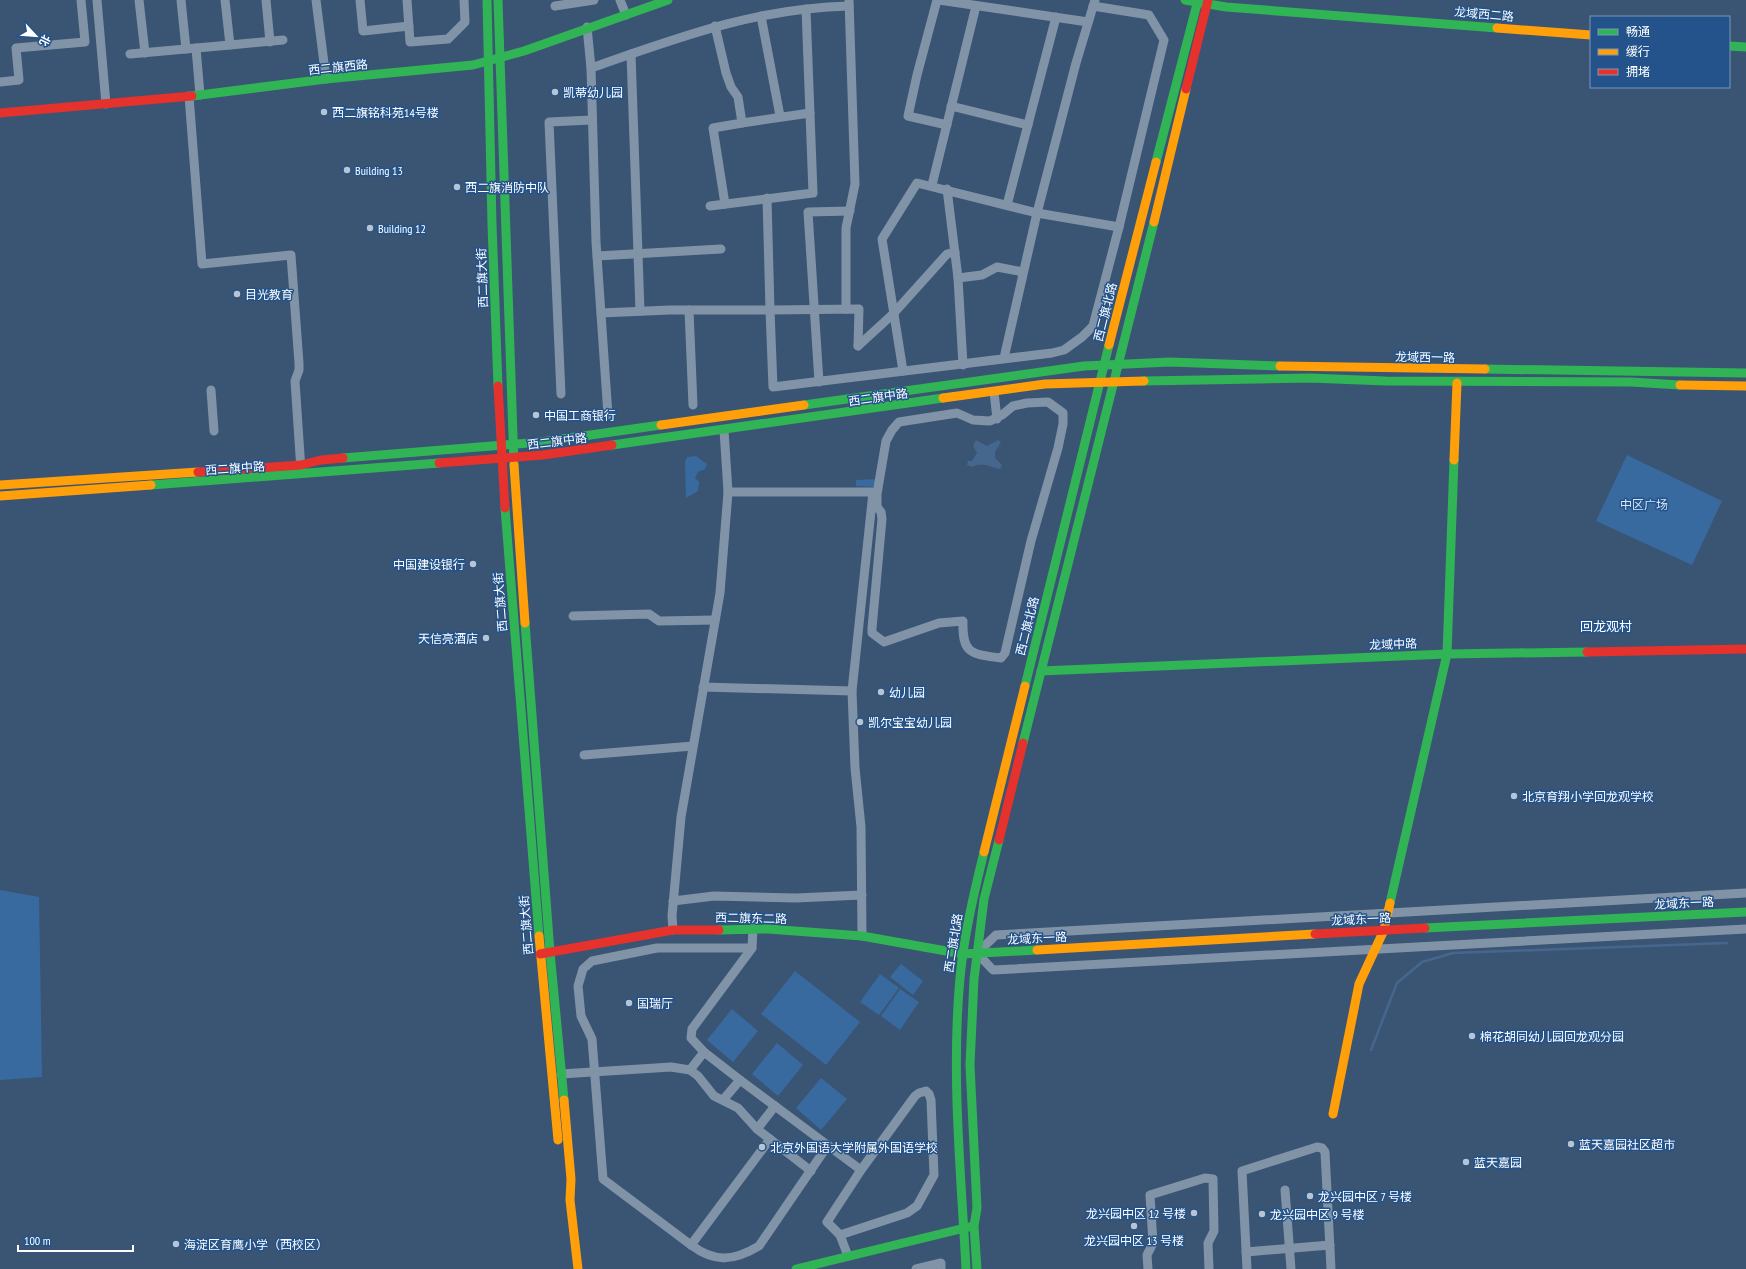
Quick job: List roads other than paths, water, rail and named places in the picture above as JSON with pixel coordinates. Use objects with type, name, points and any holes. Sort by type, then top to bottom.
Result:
[{"type":"main road","name":"西二旗大街","points":[[487,0],[492,224],[501,459],[540,954],[562,1180],[570,1200]]},
{"type":"main road","name":"西二旗大街","points":[[498,0],[513,458],[550,952],[571,1179],[570,1200],[578,1269]]},
{"type":"main road","name":"西二旗西路","points":[[0,113],[200,95],[326,79],[467,66],[489,62],[668,0]]},
{"type":"main road","points":[[1185,0],[1203,2]]},
{"type":"main road","name":"龙域西二路","points":[[1203,2],[1226,8],[1590,35]]},
{"type":"main road","name":"西二旗北路","points":[[977,1269],[974,1226],[977,1208],[970,1065],[976,953],[984,899],[1115,380],[1203,2]]},
{"type":"main road","name":"西二旗北路","points":[[966,1269],[957,1067],[958,1014],[963,954],[973,896],[1104,365],[1203,2]]},
{"type":"main road","points":[[1730,46],[1746,47]]},
{"type":"main road","name":"龙域西一路","points":[[1104,365],[1119,363],[1196,362],[1222,366],[1746,373]]},
{"type":"main road","name":"西二旗中路","points":[[0,485],[301,465],[321,460],[513,445],[1104,365]]},
{"type":"main road","name":"龙域西一路","points":[[1115,380],[1350,379],[1457,382],[1616,382],[1664,386],[1746,386]]},
{"type":"main road","name":"西二旗中路","points":[[0,496],[301,475],[513,458],[724,430],[1045,384],[1115,380]]},
{"type":"main road","points":[[1334,1114],[1359,984],[1384,930],[1447,654],[1457,382]]},
{"type":"main road","name":"龙域中路","points":[[1041,671],[1447,654],[1746,649]]},
{"type":"main road","name":"龙域东一路","points":[[963,954],[1384,930],[1746,912]]},
{"type":"main road","name":"西二旗东二路","points":[[540,954],[673,930],[753,928],[862,936],[963,954]]},
{"type":"main road","points":[[796,1269],[974,1226]]},
{"type":"street","points":[[0,82],[19,80],[16,48],[85,42],[81,0]]},
{"type":"street","points":[[97,0],[106,104]]},
{"type":"street","points":[[139,0],[145,53]]},
{"type":"street","points":[[181,0],[200,95]]},
{"type":"street","points":[[225,0],[230,46]]},
{"type":"street","points":[[266,0],[270,42]]},
{"type":"street","points":[[316,0],[326,79]]},
{"type":"street","points":[[360,0],[363,31],[409,26]]},
{"type":"street","points":[[407,0],[410,42],[448,39],[465,22],[464,0]]},
{"type":"street","points":[[555,6],[568,2],[594,0]]},
{"type":"street","points":[[620,0],[626,15]]},
{"type":"street","points":[[946,125],[908,116],[917,75],[938,0],[1088,22]]},
{"type":"street","points":[[591,68],[678,37],[715,26],[761,16],[849,3],[855,184],[846,228],[846,310]]},
{"type":"street","points":[[767,198],[773,387],[963,365],[1004,358],[1052,353],[1064,350],[1082,337],[1092,326],[1118,227],[1164,40],[1149,15],[1094,3],[1037,213],[1004,358]]},
{"type":"street","points":[[932,185],[976,6]]},
{"type":"street","points":[[710,206],[767,198],[813,194],[806,9]]},
{"type":"street","points":[[761,16],[780,116]]},
{"type":"street","points":[[1007,205],[1056,17]]},
{"type":"street","points":[[715,26],[726,73],[738,97],[742,123]]},
{"type":"street","points":[[587,27],[591,68],[597,256],[608,415]]},
{"type":"street","points":[[130,54],[283,40]]},
{"type":"street","points":[[631,54],[640,311]]},
{"type":"street","points":[[189,96],[202,264],[291,255],[299,362],[299,370],[295,381],[301,475]]},
{"type":"street","points":[[951,106],[1028,125]]},
{"type":"street","points":[[725,204],[713,128],[780,116],[810,113]]},
{"type":"street","points":[[561,394],[549,122],[592,120]]},
{"type":"street","points":[[903,371],[882,239],[917,182],[1037,213],[1118,227]]},
{"type":"street","points":[[947,189],[958,278],[963,365]]},
{"type":"street","points":[[819,382],[808,212],[850,211]]},
{"type":"street","points":[[597,256],[721,249]]},
{"type":"street","points":[[601,313],[689,310],[859,309],[858,346],[893,314],[947,254],[955,252]]},
{"type":"street","points":[[958,278],[982,275],[997,267],[1023,272]]},
{"type":"street","points":[[689,310],[693,405]]},
{"type":"street","points":[[211,390],[214,431]]},
{"type":"street","points":[[994,392],[997,419]]},
{"type":"street","points":[[1048,402],[1063,413],[1063,424],[1031,541],[1005,653],[1001,658],[980,655],[969,650],[964,645],[963,621],[939,623],[884,642],[872,633],[872,628],[882,519],[881,512],[877,507],[877,494],[888,435],[899,422],[957,413],[982,422],[997,419],[1013,406],[1027,403],[1048,402]]},
{"type":"street","points":[[673,930],[673,902],[681,817],[720,593],[728,492],[724,430]]},
{"type":"street","points":[[728,492],[873,492],[852,691],[855,768],[861,827],[862,936]]},
{"type":"street","points":[[573,616],[649,614],[659,621],[715,620]]},
{"type":"street","points":[[703,687],[852,691]]},
{"type":"street","points":[[584,755],[693,746]]},
{"type":"street","points":[[1746,893],[996,935],[976,953],[993,970],[1746,929]]},
{"type":"street","points":[[673,902],[714,896],[796,898],[862,895]]},
{"type":"street","points":[[753,928],[752,948],[691,1031],[692,1040],[704,1052],[740,1080],[862,1170]]},
{"type":"street","points":[[752,948],[656,948],[587,964],[580,973],[578,986],[581,1016],[592,1039],[603,1179],[702,1253],[718,1258],[727,1258],[749,1252],[759,1246],[828,1145]]},
{"type":"street","points":[[690,1070],[704,1052]]},
{"type":"street","points":[[561,1074],[671,1067],[690,1070],[698,1076],[711,1094],[741,1110],[757,1129],[811,1171]]},
{"type":"street","points":[[723,1100],[740,1080]]},
{"type":"street","points":[[840,1235],[906,1213],[917,1206],[934,1175],[931,1100],[926,1091],[915,1096],[827,1222],[840,1235],[848,1256]]},
{"type":"street","points":[[757,1129],[775,1106]]},
{"type":"street","points":[[691,1245],[770,1139]]},
{"type":"street","points":[[1246,1269],[1242,1171],[1317,1147],[1322,1148],[1325,1152],[1331,1269]]},
{"type":"street","points":[[1148,1269],[1147,1255],[1152,1243],[1150,1195],[1205,1178],[1212,1179],[1214,1231],[1208,1244],[1209,1269]]},
{"type":"street","points":[[1285,1190],[1291,1269]]},
{"type":"street","points":[[1246,1252],[1330,1245]]},
{"type":"street","points":[[916,1269],[941,1264],[941,1269]]},
{"type":"waterway","points":[[1371,1050],[1397,983],[1422,962],[1453,953],[1727,943]]},
{"type":"place","name":"凯蒂幼儿园","points":[[555,92]]},
{"type":"place","name":"西二旗铭科苑14号楼","points":[[324,112]]},
{"type":"place","name":"Building 13","points":[[347,170]]},
{"type":"place","name":"西二旗消防中队","points":[[457,187]]},
{"type":"place","name":"Building 12","points":[[370,228]]},
{"type":"place","name":"目光教育","points":[[237,294]]},
{"type":"place","name":"中国工商银行","points":[[536,415]]},
{"type":"place","name":"中国建设银行","points":[[473,564]]},
{"type":"place","name":"天信亮酒店","points":[[486,638]]},
{"type":"place","name":"幼儿园","points":[[881,692]]},
{"type":"place","name":"凯尔宝宝幼儿园","points":[[860,722]]},
{"type":"place","name":"北京育翔小学回龙观学校","points":[[1514,796]]},
{"type":"place","name":"国瑞厅","points":[[629,1003]]},
{"type":"place","name":"棉花胡同幼儿园回龙观分园","points":[[1472,1036]]},
{"type":"place","name":"蓝天嘉园社区超市","points":[[1571,1144]]},
{"type":"place","name":"北京外国语大学附属外国语学校","points":[[762,1147]]},
{"type":"place","name":"蓝天嘉园","points":[[1466,1162]]},
{"type":"place","name":"龙兴园中区 7 号楼","points":[[1310,1196]]},
{"type":"place","name":"龙兴园中区 12 号楼","points":[[1194,1213]]},
{"type":"place","name":"龙兴园中区 9 号楼","points":[[1262,1214]]},
{"type":"place","name":"龙兴园中区 13 号楼","points":[[1134,1226]]},
{"type":"place","name":"海淀区育鹰小学（西校区）","points":[[176,1244]]},
{"type":"district","name":"回龙观村","points":[[1606,626]]},
{"type":"park label","name":"中区广场","points":[[1644,504]]}]
